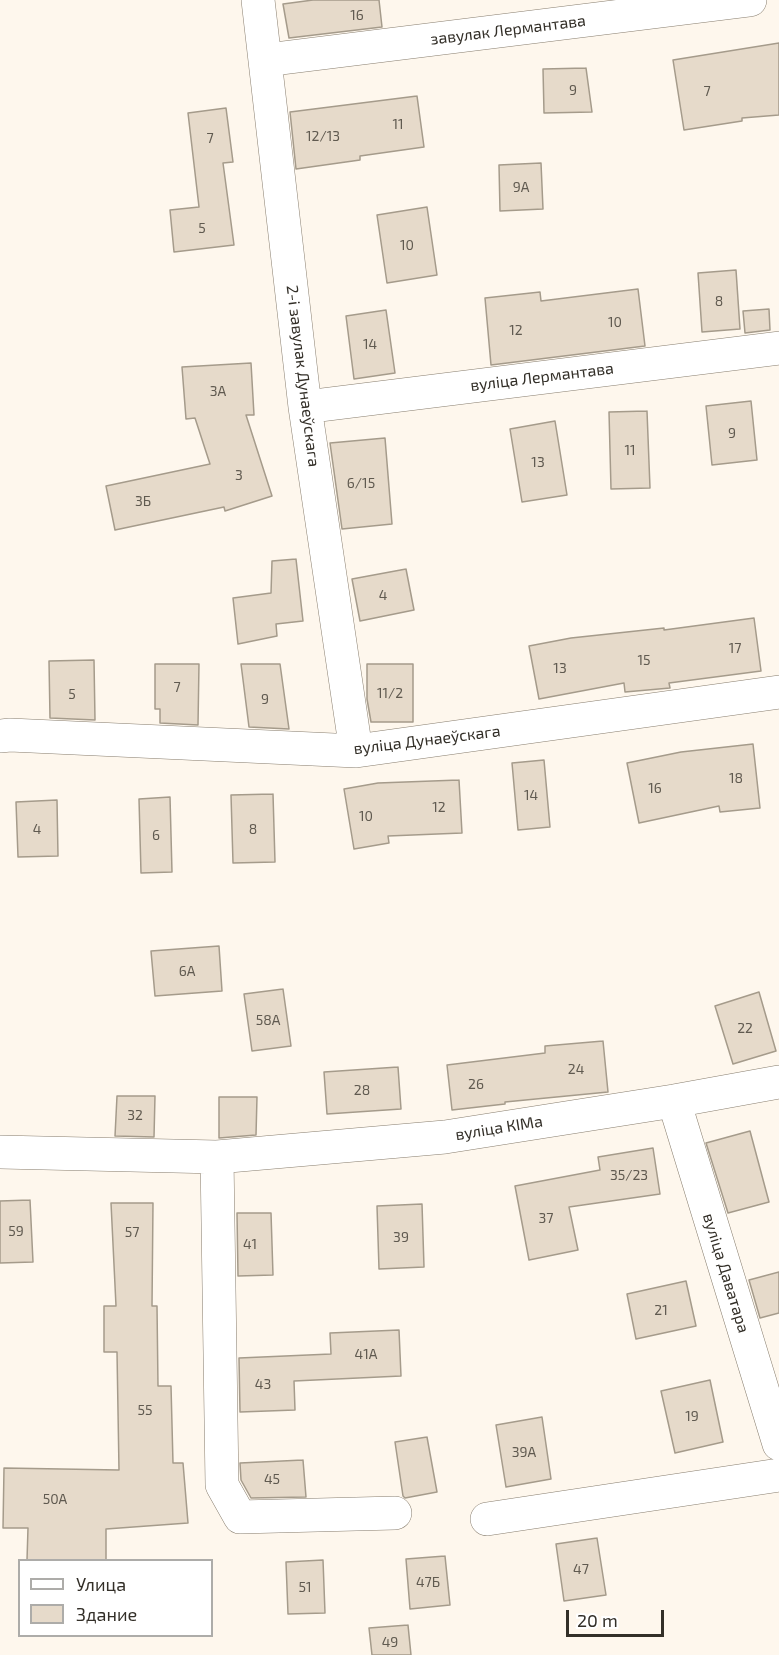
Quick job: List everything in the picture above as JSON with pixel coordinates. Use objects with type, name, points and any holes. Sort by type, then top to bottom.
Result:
[{"type":"street","name":"2-і завулак Дунаеўскага","points":[[258,0],[305,407],[356,751]]},
{"type":"street","name":"завулак Лермантава","points":[[266,60],[750,0]]},
{"type":"street","name":"вуліца Лермантава","points":[[305,407],[779,348]]},
{"type":"street","name":"вуліца Дунаеўскага","points":[[0,736],[356,751],[779,692]]},
{"type":"street","name":"вуліца КІМа","points":[[0,1152],[217,1157],[445,1137],[779,1082]]},
{"type":"street","name":"вуліца Даватара","points":[[674,1101],[779,1444]]},
{"type":"street","points":[[217,1157],[222,1485],[240,1517],[395,1513]]},
{"type":"street","points":[[487,1519],[779,1475]]},
{"type":"building","points":[[313,0],[379,0],[382,27],[289,38],[283,4]]},
{"type":"building","points":[[779,43],[779,115],[742,118],[742,121],[684,130],[673,60]]},
{"type":"building","points":[[586,68],[592,112],[544,113],[543,69]]},
{"type":"building","points":[[417,96],[424,147],[360,156],[360,160],[296,169],[290,112]]},
{"type":"building","points":[[226,108],[233,162],[223,163],[234,245],[174,252],[170,210],[199,207],[188,113]]},
{"type":"building","points":[[541,163],[543,209],[500,211],[499,165]]},
{"type":"building","points":[[427,207],[437,275],[387,283],[377,215]]},
{"type":"building","points":[[736,270],[740,329],[702,332],[698,273]]},
{"type":"building","points":[[638,289],[645,346],[491,365],[485,298],[540,292],[541,301]]},
{"type":"building","points":[[769,309],[770,330],[745,333],[743,311]]},
{"type":"building","points":[[386,310],[395,373],[354,379],[346,316]]},
{"type":"building","points":[[251,363],[254,415],[246,415],[272,496],[225,511],[224,507],[115,530],[106,486],[210,464],[195,418],[186,419],[182,367]]},
{"type":"building","points":[[751,401],[757,460],[712,465],[706,406]]},
{"type":"building","points":[[647,411],[650,488],[611,489],[609,412]]},
{"type":"building","points":[[555,421],[567,495],[522,502],[510,429]]},
{"type":"building","points":[[385,438],[392,524],[342,529],[330,443]]},
{"type":"building","points":[[296,559],[303,621],[276,624],[277,636],[238,644],[233,598],[271,593],[272,561]]},
{"type":"building","points":[[406,569],[414,610],[360,621],[352,579]]},
{"type":"building","points":[[754,618],[761,671],[669,683],[670,688],[625,692],[624,683],[539,699],[529,646],[571,638],[664,628],[664,630]]},
{"type":"building","points":[[94,660],[95,720],[50,718],[49,661]]},
{"type":"building","points":[[155,664],[199,664],[198,725],[160,723],[160,709],[155,709]]},
{"type":"building","points":[[241,664],[280,664],[289,729],[249,727]]},
{"type":"building","points":[[367,664],[413,664],[413,722],[371,722],[367,699]]},
{"type":"building","points":[[753,744],[760,808],[720,812],[719,806],[639,823],[627,763],[681,752]]},
{"type":"building","points":[[544,760],[550,827],[518,830],[512,763]]},
{"type":"building","points":[[459,780],[462,833],[388,836],[389,843],[354,849],[344,789],[378,783]]},
{"type":"building","points":[[273,794],[275,862],[233,863],[231,795]]},
{"type":"building","points":[[170,797],[172,872],[141,873],[139,799]]},
{"type":"building","points":[[57,800],[58,856],[18,857],[16,802]]},
{"type":"building","points":[[219,946],[222,991],[155,996],[151,951]]},
{"type":"building","points":[[283,989],[291,1046],[252,1051],[244,994]]},
{"type":"building","points":[[759,992],[776,1051],[733,1064],[715,1006]]},
{"type":"building","points":[[603,1041],[608,1092],[505,1102],[505,1104],[452,1110],[447,1065],[545,1053],[545,1046]]},
{"type":"building","points":[[398,1067],[401,1109],[327,1114],[324,1072]]},
{"type":"building","points":[[117,1096],[155,1096],[154,1137],[115,1136]]},
{"type":"building","points":[[219,1097],[257,1097],[256,1135],[219,1138]]},
{"type":"building","points":[[750,1131],[769,1202],[728,1213],[706,1143]]},
{"type":"building","points":[[653,1148],[660,1194],[569,1207],[578,1250],[529,1260],[515,1186],[600,1170],[598,1157]]},
{"type":"building","points":[[30,1200],[33,1262],[0,1263],[0,1201]]},
{"type":"building","points":[[111,1203],[153,1203],[152,1306],[157,1306],[158,1386],[171,1386],[173,1463],[183,1463],[188,1523],[106,1529],[106,1559],[27,1559],[28,1528],[3,1528],[4,1468],[119,1470],[117,1352],[104,1352],[104,1306],[116,1306]]},
{"type":"building","points":[[422,1204],[424,1267],[379,1269],[377,1206]]},
{"type":"building","points":[[237,1213],[271,1213],[273,1275],[238,1276]]},
{"type":"building","points":[[779,1272],[779,1313],[760,1318],[749,1280]]},
{"type":"building","points":[[686,1281],[696,1326],[636,1339],[627,1294]]},
{"type":"building","points":[[399,1330],[401,1376],[294,1381],[295,1410],[240,1412],[239,1358],[331,1354],[330,1333]]},
{"type":"building","points":[[710,1380],[723,1442],[675,1453],[661,1391]]},
{"type":"building","points":[[542,1417],[551,1479],[506,1487],[496,1425]]},
{"type":"building","points":[[427,1437],[437,1492],[405,1498],[395,1442]]},
{"type":"building","points":[[303,1460],[306,1497],[251,1498],[241,1480],[240,1463]]},
{"type":"building","points":[[597,1538],[606,1595],[564,1601],[556,1544]]},
{"type":"building","points":[[445,1556],[450,1605],[410,1609],[406,1559]]},
{"type":"building","points":[[323,1560],[325,1613],[288,1614],[286,1562]]},
{"type":"building","points":[[408,1625],[411,1655],[372,1655],[369,1628]]}]
